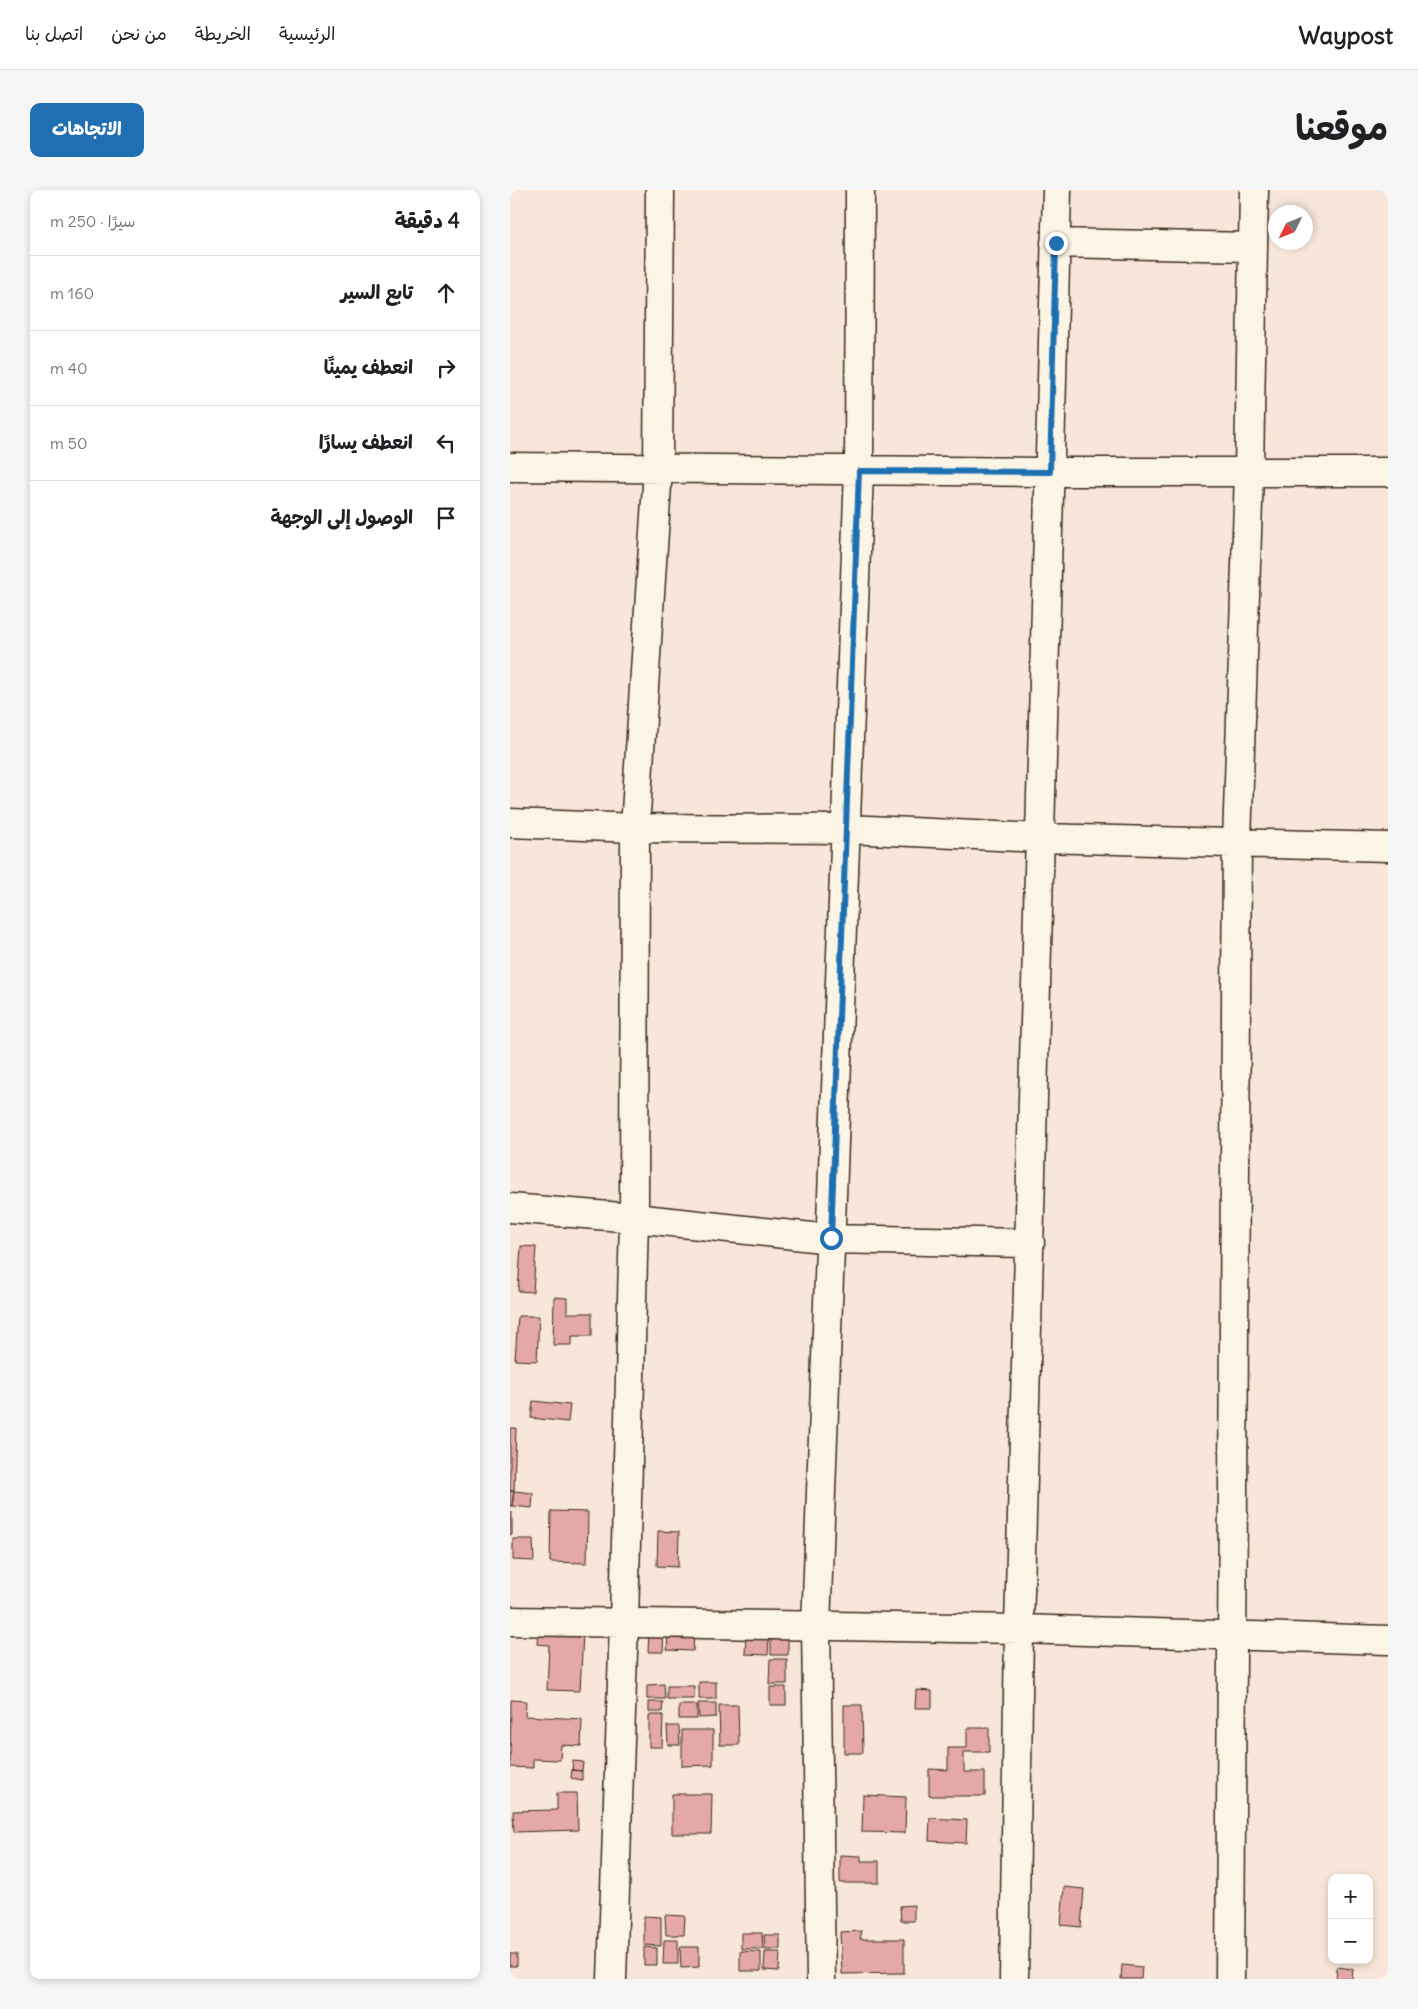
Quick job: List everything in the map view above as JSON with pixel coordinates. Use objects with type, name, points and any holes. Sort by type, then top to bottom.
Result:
[{"type":"street","points":[[612,1979],[624,1622],[634,1218],[636,828],[658,469],[660,190]]},
{"type":"street","points":[[821,1979],[816,1626],[859,471],[860,190]]},
{"type":"street","points":[[1014,1979],[1019,1629],[1057,190]]},
{"type":"street","points":[[1230,1979],[1237,843],[1250,471],[1254,190]]},
{"type":"street","points":[[1056,243],[1252,247]]},
{"type":"street","points":[[510,467],[859,471],[1388,472]]},
{"type":"street","points":[[510,824],[636,828],[847,828],[1041,838],[1388,848]]},
{"type":"street","points":[[510,1208],[634,1218],[831,1238],[1030,1243]]},
{"type":"street","points":[[510,1621],[1019,1629],[1388,1640]]},
{"type":"building","points":[[521,1246],[536,1247],[533,1292],[518,1291]]},
{"type":"building","points":[[554,1297],[567,1298],[567,1313],[592,1313],[592,1336],[572,1336],[572,1345],[553,1345]]},
{"type":"building","points":[[518,1316],[539,1316],[537,1361],[515,1360]]},
{"type":"building","points":[[533,1401],[570,1405],[568,1422],[531,1418]]},
{"type":"building","points":[[510,1428],[516,1428],[514,1491],[510,1491]]},
{"type":"building","points":[[510,1491],[514,1491],[512,1506],[510,1506]]},
{"type":"building","points":[[514,1491],[533,1493],[532,1508],[512,1506]]},
{"type":"building","points":[[551,1511],[588,1512],[587,1563],[550,1562]]},
{"type":"building","points":[[510,1512],[512,1512],[512,1535],[510,1535]]},
{"type":"building","points":[[658,1531],[679,1532],[678,1567],[657,1566]]},
{"type":"building","points":[[513,1539],[533,1539],[534,1561],[513,1560]]},
{"type":"building","points":[[649,1630],[664,1630],[663,1652],[648,1652]]},
{"type":"building","points":[[538,1631],[583,1633],[580,1691],[547,1690],[549,1645],[537,1644]]},
{"type":"building","points":[[668,1633],[694,1634],[693,1651],[667,1650]]},
{"type":"building","points":[[746,1636],[769,1637],[768,1655],[745,1654]]},
{"type":"building","points":[[771,1637],[788,1637],[788,1655],[771,1655]]},
{"type":"building","points":[[770,1659],[787,1659],[787,1684],[769,1684]]},
{"type":"building","points":[[699,1682],[716,1682],[716,1699],[699,1699]]},
{"type":"building","points":[[664,1684],[665,1699],[647,1699],[647,1685]]},
{"type":"building","points":[[667,1686],[694,1686],[694,1699],[667,1699]]},
{"type":"building","points":[[770,1687],[786,1687],[786,1705],[770,1705]]},
{"type":"building","points":[[916,1690],[932,1691],[932,1708],[915,1708]]},
{"type":"building","points":[[511,1700],[526,1701],[525,1716],[582,1719],[581,1746],[561,1745],[560,1760],[533,1759],[533,1768],[510,1767]]},
{"type":"building","points":[[649,1702],[663,1702],[662,1712],[649,1712]]},
{"type":"building","points":[[698,1703],[716,1703],[716,1717],[699,1718]]},
{"type":"building","points":[[679,1705],[697,1705],[697,1719],[679,1719]]},
{"type":"building","points":[[719,1705],[738,1705],[739,1745],[720,1745]]},
{"type":"building","points":[[844,1705],[862,1705],[863,1753],[844,1753]]},
{"type":"building","points":[[649,1715],[663,1715],[662,1747],[649,1747]]},
{"type":"building","points":[[667,1726],[679,1726],[680,1745],[668,1745]]},
{"type":"building","points":[[967,1728],[989,1728],[989,1752],[964,1752],[964,1772],[985,1772],[985,1796],[929,1796],[929,1769],[948,1770],[948,1748],[967,1748]]},
{"type":"building","points":[[682,1730],[713,1730],[713,1765],[682,1766]]},
{"type":"building","points":[[573,1761],[583,1762],[582,1771],[572,1770]]},
{"type":"building","points":[[572,1770],[582,1771],[582,1780],[571,1778]]},
{"type":"building","points":[[557,1793],[577,1793],[578,1830],[514,1832],[513,1811],[557,1810]]},
{"type":"building","points":[[672,1794],[712,1794],[711,1834],[672,1834]]},
{"type":"building","points":[[863,1795],[906,1797],[905,1833],[862,1832]]},
{"type":"building","points":[[930,1818],[967,1820],[966,1843],[929,1841]]},
{"type":"building","points":[[840,1855],[861,1856],[861,1861],[879,1861],[879,1883],[840,1883]]},
{"type":"building","points":[[1064,1887],[1084,1889],[1081,1927],[1061,1925]]},
{"type":"building","points":[[914,1905],[914,1921],[901,1921],[900,1906]]},
{"type":"building","points":[[665,1915],[685,1916],[684,1935],[666,1935]]},
{"type":"building","points":[[644,1916],[661,1917],[661,1946],[644,1945]]},
{"type":"building","points":[[862,1931],[860,1939],[904,1939],[904,1973],[842,1974],[840,1932]]},
{"type":"building","points":[[741,1933],[762,1933],[763,1949],[741,1949]]},
{"type":"building","points":[[764,1935],[780,1935],[780,1949],[765,1949]]},
{"type":"building","points":[[664,1940],[678,1940],[678,1964],[663,1964]]},
{"type":"building","points":[[644,1947],[657,1948],[657,1965],[644,1965]]},
{"type":"building","points":[[680,1947],[699,1947],[699,1967],[681,1968]]},
{"type":"building","points":[[740,1951],[761,1952],[761,1971],[740,1971]]},
{"type":"building","points":[[765,1952],[780,1952],[779,1971],[764,1970]]},
{"type":"building","points":[[510,1954],[517,1954],[517,1966],[510,1966]]},
{"type":"building","points":[[1122,1965],[1142,1967],[1141,1979],[1121,1979]]},
{"type":"building","points":[[1337,1967],[1353,1969],[1352,1979],[1336,1979]]},
{"type":"route","points":[[831,1238],[859,471],[1050,472],[1056,243]]}]
